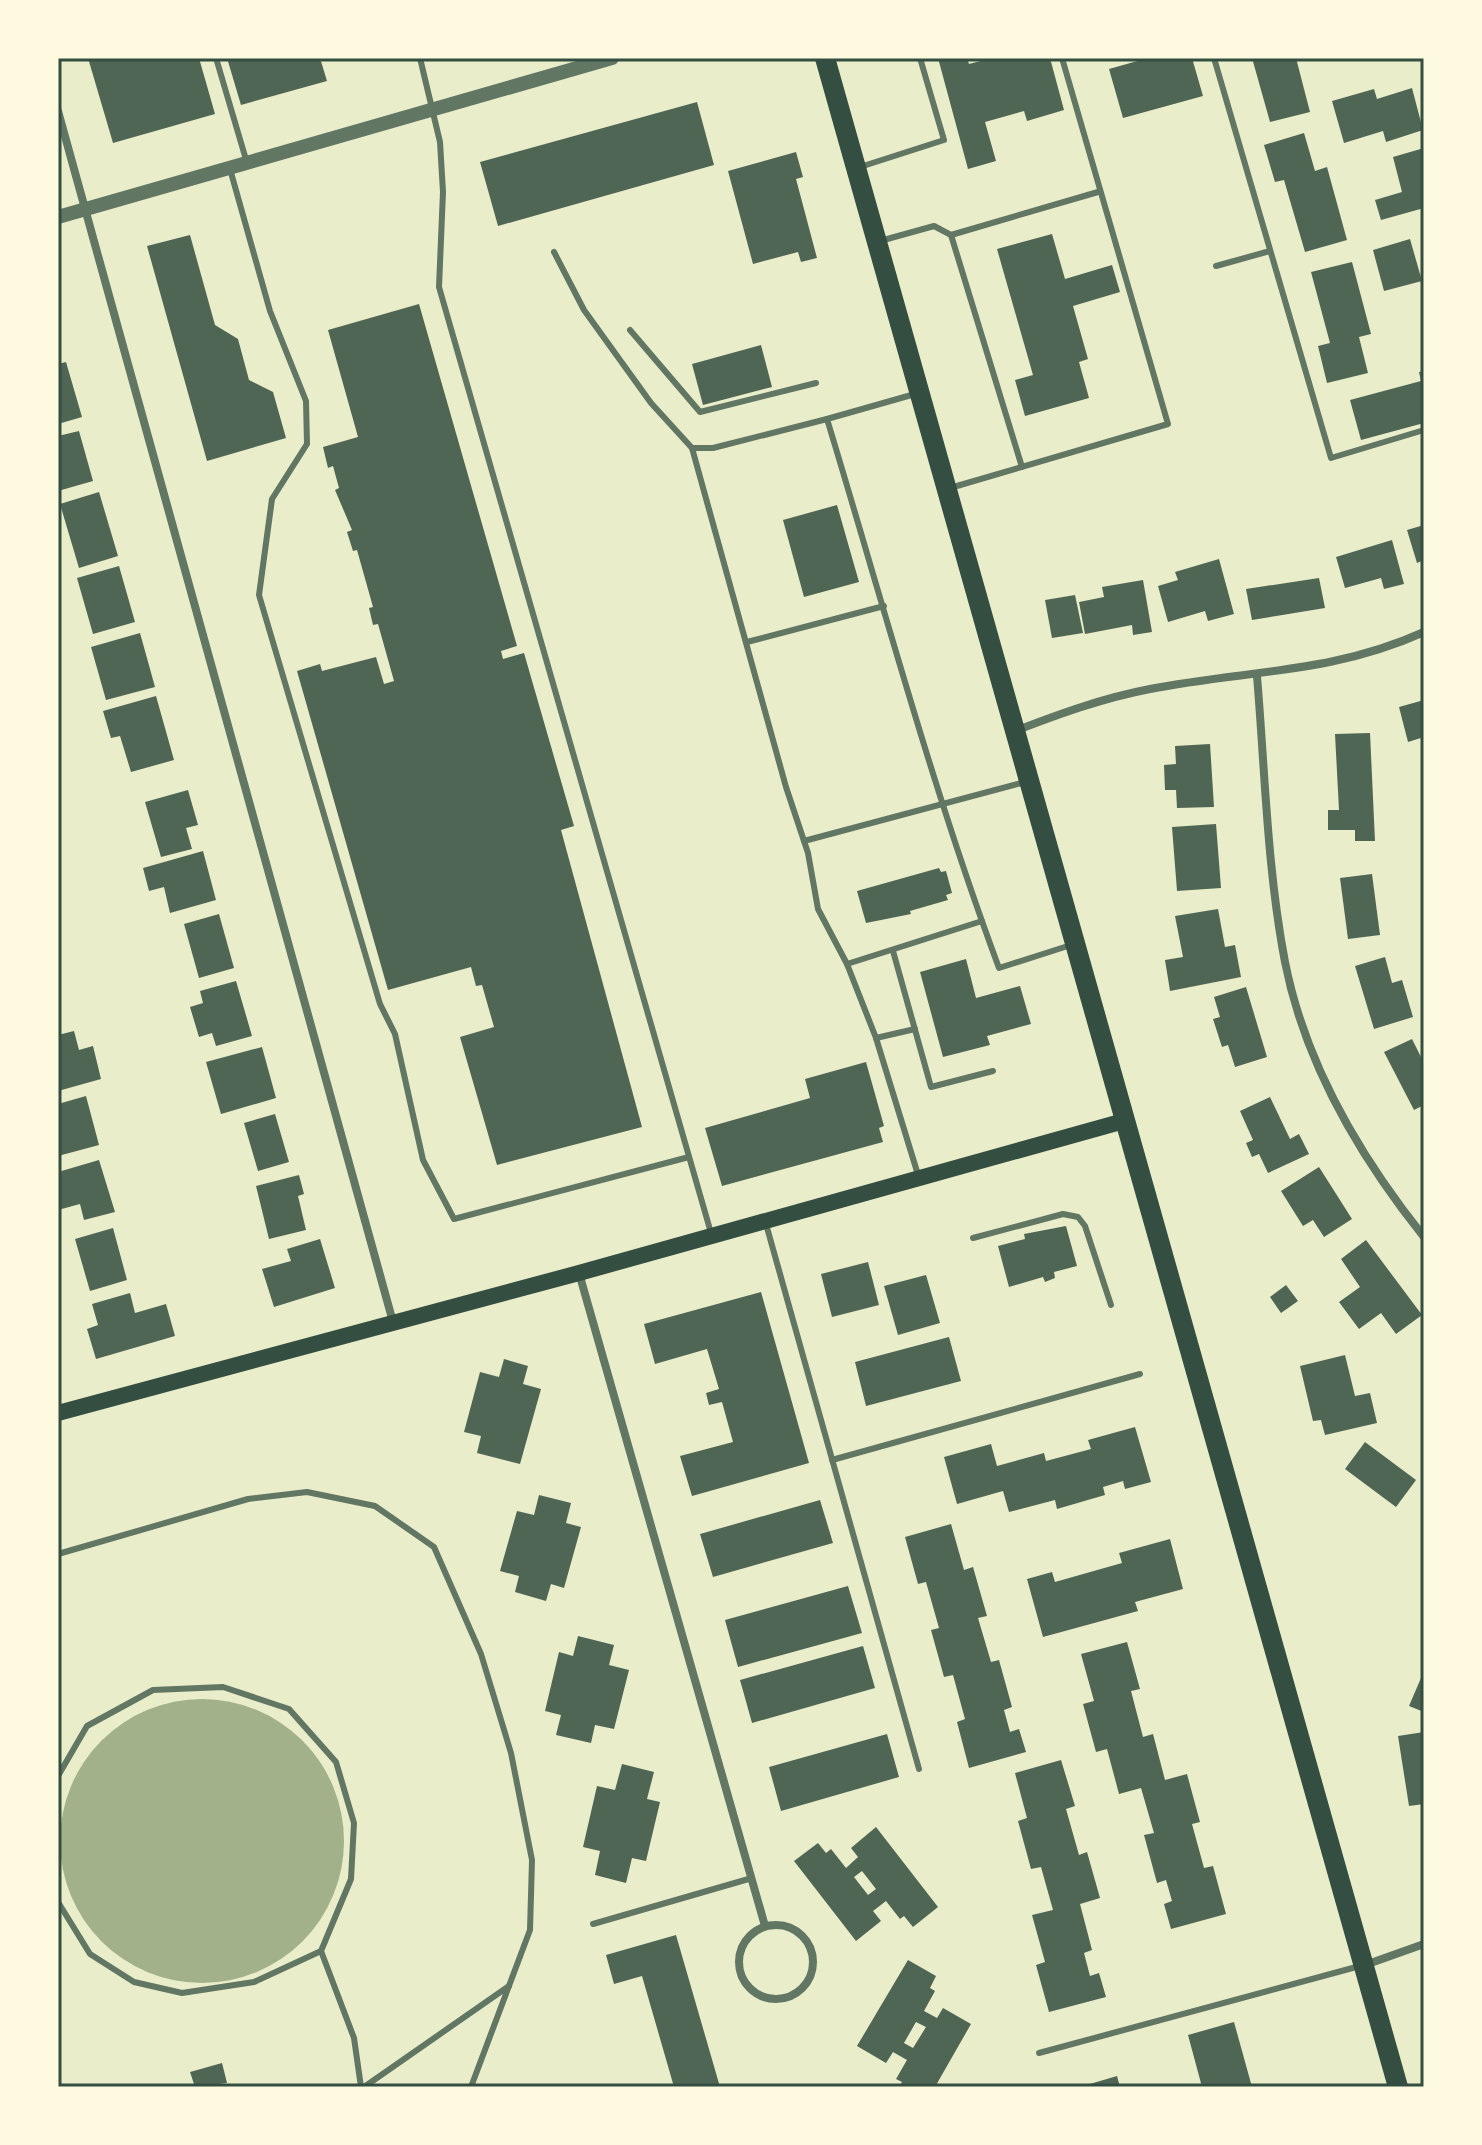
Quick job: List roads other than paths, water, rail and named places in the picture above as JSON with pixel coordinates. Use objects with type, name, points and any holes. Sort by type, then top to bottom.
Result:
[{"type":"main road","points":[[825,58],[1398,2087]]},
{"type":"main road","points":[[58,1413],[579,1273],[1124,1121]]},
{"type":"street","points":[[58,217],[612,58]]},
{"type":"street","points":[[58,111],[393,1322]]},
{"type":"street","points":[[1014,731],[1071,709],[1151,689],[1257,676],[1358,657],[1424,632]]},
{"type":"street","points":[[1257,676],[1274,887],[1286,964],[1304,1028],[1349,1130],[1376,1176],[1424,1237]]},
{"type":"street","points":[[579,1273],[765,1926]]},
{"type":"street","points":[[765,1926],[789,1926],[799,1932],[812,1951],[811,1975],[805,1985],[786,1998],[763,1997],[744,1983],[739,1972],[738,1960],[746,1939],[765,1926]]},
{"type":"street","points":[[1364,1965],[1424,1944]]},
{"type":"lane","points":[[216,58],[247,163]]},
{"type":"lane","points":[[420,58],[435,111],[443,192],[439,287],[712,1236]]},
{"type":"lane","points":[[856,168],[944,140],[920,58]]},
{"type":"lane","points":[[946,488],[1168,424],[1112,223],[1098,192],[1062,58]]},
{"type":"lane","points":[[1214,58],[1331,458],[1424,430]]},
{"type":"lane","points":[[229,168],[270,311],[306,401],[307,444],[272,499],[259,595],[380,1004],[395,1034],[423,1160],[454,1219],[689,1157]]},
{"type":"lane","points":[[877,242],[934,226],[951,235],[1098,192]]},
{"type":"lane","points":[[951,235],[1022,467]]},
{"type":"lane","points":[[1216,266],[1270,251]]},
{"type":"lane","points":[[554,252],[584,310],[651,403],[692,448],[786,787],[804,841],[818,909],[847,964],[876,1038],[919,1178]]},
{"type":"lane","points":[[630,330],[700,412],[816,383]]},
{"type":"lane","points":[[692,448],[713,448],[919,393]]},
{"type":"lane","points":[[827,419],[884,606],[905,689],[999,968],[1074,944]]},
{"type":"lane","points":[[747,642],[884,606]]},
{"type":"lane","points":[[804,841],[1028,781]]},
{"type":"lane","points":[[847,964],[982,921]]},
{"type":"lane","points":[[893,951],[931,1087],[993,1071]]},
{"type":"lane","points":[[876,1038],[915,1029]]},
{"type":"lane","points":[[973,1238],[1063,1214],[1078,1217],[1085,1226],[1111,1305]]},
{"type":"lane","points":[[765,1221],[919,1769]]},
{"type":"lane","points":[[832,1460],[1140,1374]]},
{"type":"lane","points":[[58,1554],[248,1499],[307,1492],[375,1506],[434,1547],[481,1654],[511,1753],[532,1860],[530,1930],[471,2087]]},
{"type":"lane","points":[[58,1776],[87,1726],[153,1690],[223,1687],[289,1709],[336,1762],[354,1823],[351,1879],[321,1951],[254,1982],[182,1993],[134,1982],[90,1954],[58,1902]]},
{"type":"lane","points":[[593,1924],[752,1878]]},
{"type":"lane","points":[[321,1951],[354,2038],[362,2087],[509,1986]]},
{"type":"lane","points":[[1039,2053],[1364,1965]]}]
